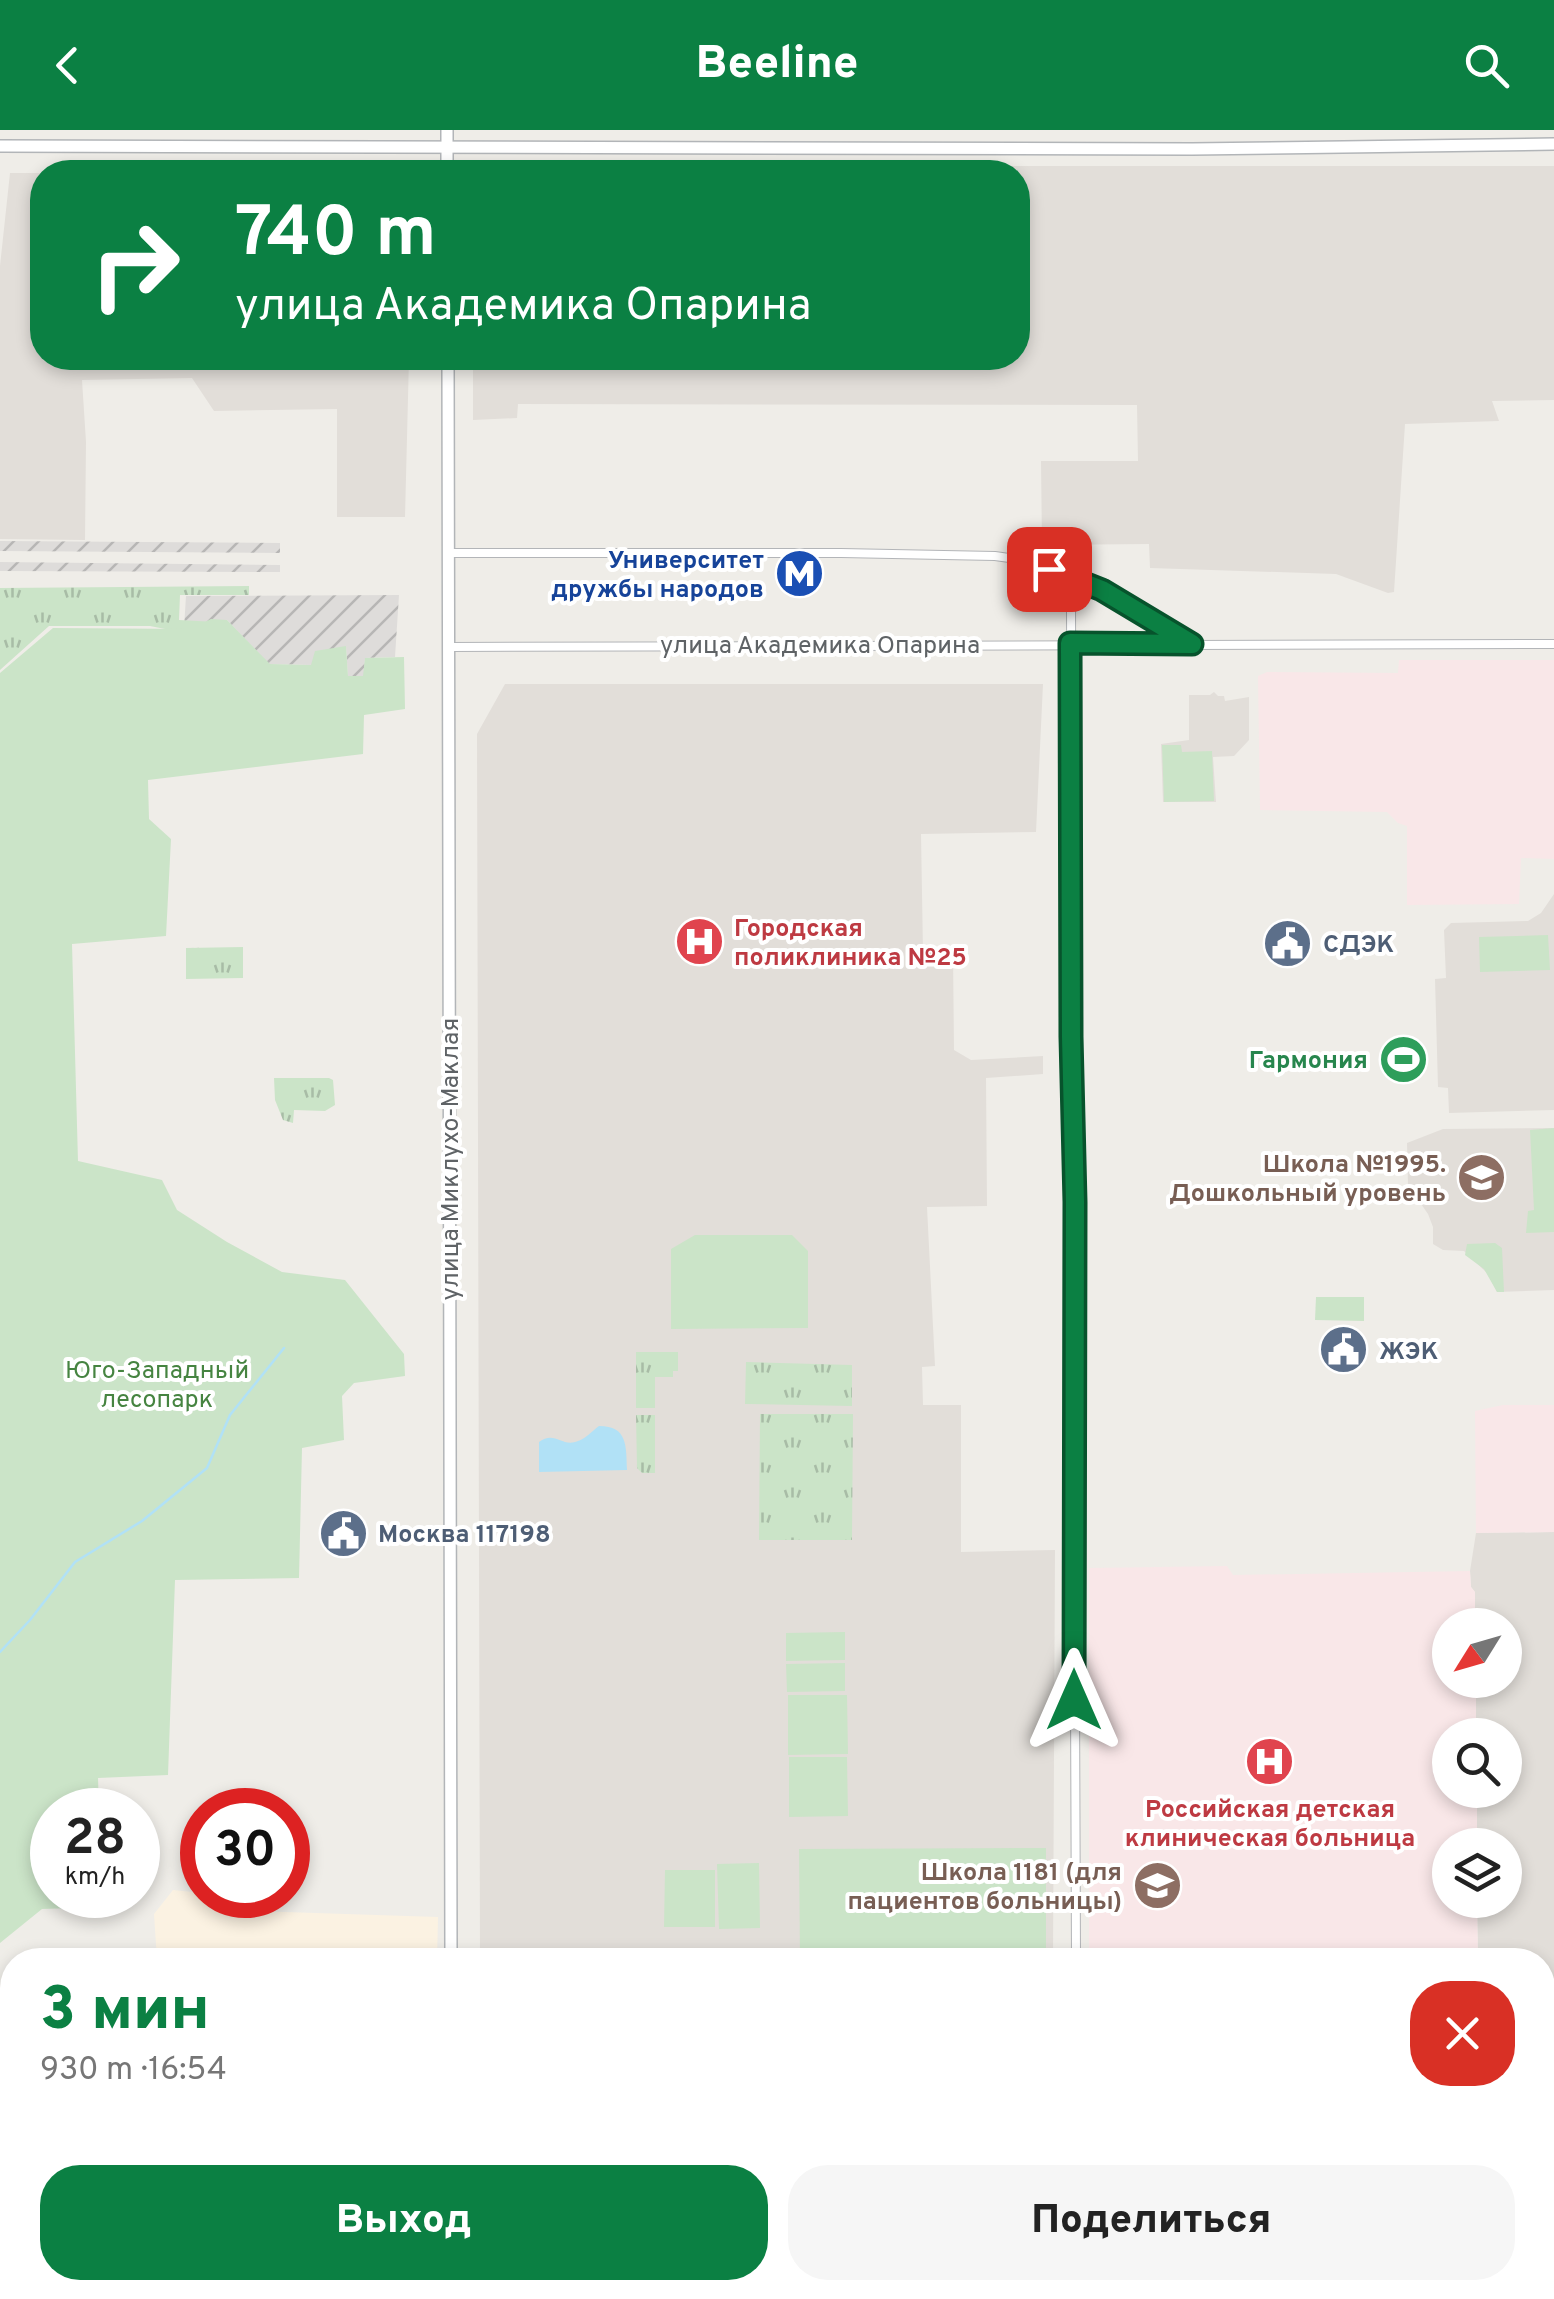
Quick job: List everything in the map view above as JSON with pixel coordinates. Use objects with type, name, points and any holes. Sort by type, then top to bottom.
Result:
[{"type":"main road","points":[[447,160],[448,130]]},
{"type":"main road","points":[[0,146],[1196,149],[1554,144]]},
{"type":"main road","name":"улица Миклухо-Маклая","points":[[448,370],[451,1948]]},
{"type":"street","points":[[448,553],[996,556],[1022,560],[1102,590],[1192,644]]},
{"type":"street","points":[[1022,560],[1048,577],[1066,595],[1071,609],[1076,1948]]},
{"type":"street","name":"улица Академика Опарина","points":[[449,647],[1554,644]]},
{"type":"shaded area","points":[[1030,166],[1554,166],[1554,400],[1492,401],[1499,421],[1405,424],[1394,592],[1336,574],[1150,568],[1149,544],[1042,545],[1041,461],[1138,461],[1137,405],[518,404],[517,418],[473,420],[473,370],[1030,370]]},
{"type":"shaded area","points":[[10,173],[30,173],[30,370],[409,370],[405,517],[337,517],[337,409],[214,411],[192,378],[82,380],[85,540],[0,539],[0,266]]},
{"type":"shaded area","points":[[0,541],[280,543],[280,553],[0,551]]},
{"type":"shaded area","points":[[0,562],[280,565],[280,572],[0,571]]},
{"type":"shaded area","points":[[399,595],[395,657],[365,658],[364,676],[348,677],[346,647],[312,665],[269,664],[227,620],[184,628],[186,596]]},
{"type":"shaded area","points":[[1399,660],[1554,660],[1554,859],[1521,858],[1519,904],[1407,905],[1407,826],[1387,812],[1260,810],[1258,676],[1267,672],[1398,673]]},
{"type":"shaded area","points":[[505,684],[1043,684],[1036,832],[921,834],[923,953],[953,953],[954,1050],[971,1060],[1043,1056],[1043,1074],[986,1078],[987,1206],[927,1207],[935,1366],[922,1367],[923,1405],[961,1405],[961,1552],[1055,1550],[1053,1948],[480,1948],[477,734]]},
{"type":"shaded area","points":[[1214,692],[1224,696],[1225,701],[1249,697],[1249,740],[1234,756],[1213,757],[1216,802],[1163,802],[1161,744],[1189,740],[1189,695]]},
{"type":"shaded area","points":[[1554,894],[1554,1110],[1449,1113],[1448,1088],[1438,1087],[1435,979],[1446,978],[1444,930],[1451,923],[1528,921],[1541,913]]},
{"type":"shaded area","name":"Школа №1995. Дошкольный уровень","points":[[1554,1128],[1554,1290],[1497,1292],[1488,1274],[1464,1251],[1443,1250],[1433,1244],[1428,1214],[1408,1185],[1407,1143],[1443,1129]]},
{"type":"shaded area","points":[[1503,1405],[1554,1405],[1554,1532],[1476,1533],[1475,1411]]},
{"type":"shaded area","points":[[1554,1532],[1554,1948],[1478,1948],[1477,1918],[1522,1918],[1522,1828],[1477,1828],[1477,1808],[1522,1808],[1522,1718],[1476,1718],[1476,1698],[1522,1698],[1522,1608],[1475,1608],[1470,1571],[1476,1533]]},
{"type":"shaded area","name":"Российская детская клиническая больница","points":[[1227,1566],[1233,1575],[1470,1571],[1475,1608],[1432,1608],[1432,1698],[1476,1698],[1476,1718],[1432,1718],[1432,1808],[1477,1808],[1477,1828],[1432,1828],[1432,1918],[1477,1918],[1478,1948],[1089,1948],[1089,1568]]},
{"type":"shaded area","points":[[173,1890],[180,1891],[180,1918],[310,1918],[310,1913],[438,1917],[437,1948],[156,1948],[154,1918],[160,1918],[160,1906]]},
{"type":"green space","points":[[249,586],[249,595],[180,595],[179,620],[216,622],[185,633],[150,626],[49,626],[0,670],[0,588]]},
{"type":"green space","name":"Юго-Западный лесопарк","points":[[211,619],[227,620],[270,664],[311,665],[315,651],[346,646],[348,676],[363,676],[365,658],[404,657],[405,709],[364,715],[363,754],[148,780],[149,819],[171,839],[166,936],[72,944],[78,1161],[162,1180],[177,1210],[282,1272],[345,1280],[404,1354],[405,1376],[354,1383],[342,1396],[344,1440],[302,1448],[299,1578],[175,1580],[168,1775],[98,1778],[98,1788],[30,1788],[31,1918],[0,1943],[0,673],[53,628],[191,629]]},
{"type":"green space","points":[[1162,745],[1181,745],[1182,752],[1212,751],[1214,801],[1164,802]]},
{"type":"green space","points":[[1548,935],[1550,970],[1480,972],[1479,937]]},
{"type":"green space","points":[[243,947],[243,978],[186,979],[186,948]]},
{"type":"green space","points":[[274,1078],[329,1078],[333,1080],[335,1105],[325,1111],[294,1110],[293,1123],[283,1120],[275,1100]]},
{"type":"green space","points":[[1554,1128],[1554,1232],[1526,1233],[1528,1211],[1534,1210],[1530,1130]]},
{"type":"green space","points":[[695,1235],[792,1235],[808,1251],[808,1328],[671,1329],[671,1249]]},
{"type":"green space","points":[[1495,1243],[1502,1248],[1504,1292],[1497,1292],[1484,1269],[1465,1255],[1467,1244]]},
{"type":"green space","points":[[1316,1297],[1364,1297],[1364,1321],[1315,1320]]},
{"type":"green space","points":[[636,1352],[678,1352],[678,1371],[673,1371],[673,1377],[655,1377],[655,1408],[636,1408]]},
{"type":"green space","points":[[746,1362],[852,1365],[852,1406],[745,1404]]},
{"type":"green space","points":[[760,1414],[853,1414],[852,1540],[759,1540]]},
{"type":"green space","points":[[636,1415],[655,1415],[655,1473],[642,1473],[637,1468]]},
{"type":"green space","points":[[845,1632],[845,1660],[786,1661],[786,1633]]},
{"type":"green space","points":[[845,1663],[845,1691],[787,1692],[786,1664]]},
{"type":"green space","points":[[788,1695],[847,1695],[848,1754],[788,1755]]},
{"type":"green space","points":[[789,1757],[847,1757],[848,1816],[789,1817]]},
{"type":"green space","points":[[1046,1848],[1046,1948],[800,1948],[799,1849]]},
{"type":"green space","points":[[759,1863],[760,1928],[719,1929],[717,1864]]},
{"type":"green space","points":[[665,1870],[715,1870],[715,1927],[664,1927]]},
{"type":"water","points":[[599,1426],[615,1430],[624,1439],[627,1470],[539,1472],[539,1442],[550,1438],[572,1443]]},
{"type":"waterway","points":[[0,1652],[75,1562],[142,1521],[207,1468],[230,1415],[284,1348]]},
{"type":"place","name":"Университет дружбы народов","points":[[799,573]]},
{"type":"place","name":"Городская поликлиника №25","points":[[699,941]]},
{"type":"place","name":"СДЭК","points":[[1288,943]]},
{"type":"place","name":"Гармония","points":[[1403,1059]]},
{"type":"place","name":"Школа №1995. Дошкольный уровень","points":[[1481,1177]]},
{"type":"place","name":"ЖЭК","points":[[1344,1350]]},
{"type":"place","name":"Москва 117198","points":[[343,1533]]},
{"type":"place","name":"Российская детская клиническая больница","points":[[1270,1762]]},
{"type":"place","name":"Школа 1181 (для пациентов больницы)","points":[[1157,1885]]},
{"type":"route","points":[[1049,569],[1102,590],[1192,644],[1070,643],[1074,1700]]}]
